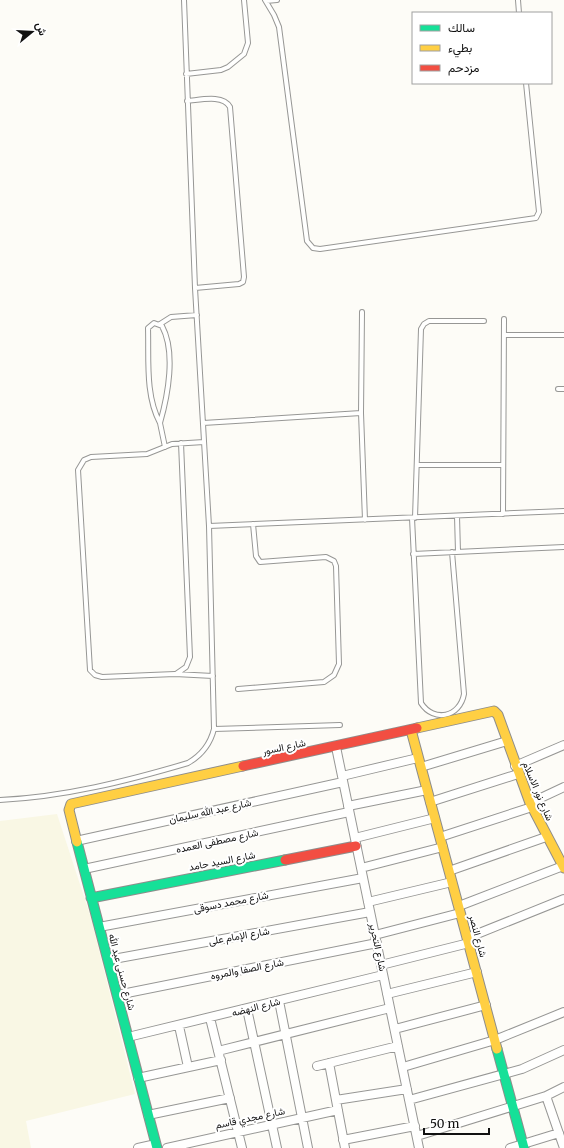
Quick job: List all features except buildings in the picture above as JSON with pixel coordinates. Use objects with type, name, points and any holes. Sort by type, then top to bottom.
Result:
[{"type":"street","name":"شارع السور","points":[[70,806],[74,803],[336,747],[491,711],[496,712],[499,719]]},
{"type":"street","name":"شارع نور الاسلام","points":[[499,719],[531,805],[546,837],[563,863]]},
{"type":"street","name":"شارع النصر","points":[[411,730],[524,1146]]},
{"type":"street","name":"شارع عبد الله سليمان","points":[[76,841],[342,779],[419,763],[507,741]]},
{"type":"street","points":[[430,802],[517,770],[564,744]]},
{"type":"street","name":"شارع التحرير","points":[[336,747],[419,1148]]},
{"type":"street","points":[[440,837],[531,805],[564,787]]},
{"type":"street","name":"شارع مصطفى العمده","points":[[84,869],[427,790]]},
{"type":"street","name":"شارع حسنى عبد الله","points":[[70,806],[69,810],[76,841],[156,1146]]},
{"type":"street","points":[[355,842],[435,818]]},
{"type":"street","points":[[449,871],[546,837]]},
{"type":"street","name":"شارع السيد حامد","points":[[92,898],[355,842]]},
{"type":"street","points":[[361,868],[442,847]]},
{"type":"street","name":"شارع الصفا والمروه","points":[[117,995],[376,939],[459,910],[563,863]]},
{"type":"street","name":"شارع محمد دسوقى","points":[[99,927],[363,878]]},
{"type":"street","points":[[368,902],[452,882]]},
{"type":"street","points":[[381,965],[468,940],[564,899]]},
{"type":"street","name":"شارع الإمام على","points":[[108,960],[370,912]]},
{"type":"street","points":[[387,994],[477,972]]},
{"type":"street","name":"شارع النهضه","points":[[128,1037],[179,1026],[383,975]]},
{"type":"street","points":[[279,1001],[308,1148]]},
{"type":"street","points":[[394,1029],[486,1005]]},
{"type":"street","points":[[218,1051],[390,1008]]},
{"type":"street","points":[[247,1009],[277,1148]]},
{"type":"street","points":[[403,1067],[495,1040],[564,1012]]},
{"type":"street","points":[[210,1018],[242,1148]]},
{"type":"street","points":[[179,1026],[188,1067]]},
{"type":"street","points":[[317,1066],[398,1046]]},
{"type":"street","points":[[409,1100],[504,1075],[522,1069],[564,1050]]},
{"type":"street","points":[[138,1078],[221,1060]]},
{"type":"street","points":[[329,1063],[344,1144],[415,1126]]},
{"type":"street","points":[[417,1136],[513,1107],[546,1096],[564,1087]]},
{"type":"street","points":[[336,1100],[407,1089]]},
{"type":"street","points":[[546,1096],[564,1148]]},
{"type":"street","points":[[148,1115],[230,1098]]},
{"type":"street","name":"شارع مجدي قاسم","points":[[167,1148],[338,1110]]},
{"type":"street","points":[[510,1148],[524,1146],[559,1133]]},
{"type":"street","points":[[138,1148],[156,1146]]},
{"type":"lane","points":[[0,800],[58,794],[130,780],[188,763],[199,756],[208,745],[214,729],[209,526],[197,315],[184,0]]},
{"type":"lane","points":[[186,74],[225,69],[244,54],[248,43],[244,0]]},
{"type":"lane","points":[[277,0],[265,1],[274,14],[279,27],[307,241],[313,248],[320,249],[536,218],[539,212],[526,84]]},
{"type":"lane","points":[[518,0],[519,12]]},
{"type":"lane","points":[[187,101],[220,99],[226,102],[230,107],[244,277],[243,282],[239,284],[196,288]]},
{"type":"lane","points":[[362,312],[361,413],[365,520]]},
{"type":"lane","points":[[165,447],[160,423],[154,411],[150,395],[148,328],[151,324],[160,324],[172,317],[197,315]]},
{"type":"lane","points":[[503,514],[504,319]]},
{"type":"lane","points":[[452,552],[464,694],[462,703],[455,711],[441,716],[431,714],[421,703],[413,554],[413,518],[417,465],[420,329],[429,321],[484,321]]},
{"type":"lane","points":[[160,324],[165,331],[168,343],[169,387],[160,423]]},
{"type":"lane","points":[[504,335],[564,335]]},
{"type":"lane","points":[[558,389],[564,389]]},
{"type":"lane","points":[[203,424],[361,413]]},
{"type":"lane","points":[[204,442],[181,443],[147,454],[91,457],[84,460],[78,470],[90,670],[95,675],[102,677],[176,674],[213,676]]},
{"type":"lane","points":[[176,674],[186,667],[190,657],[181,443]]},
{"type":"lane","points":[[417,465],[504,465]]},
{"type":"lane","points":[[209,526],[564,511]]},
{"type":"lane","points":[[457,516],[458,552]]},
{"type":"lane","points":[[238,689],[324,682],[334,675],[339,664],[336,566],[334,561],[326,557],[260,562],[256,556],[253,524]]},
{"type":"lane","points":[[413,554],[564,547]]},
{"type":"lane","points":[[214,729],[340,725]]},
{"type":"shaded area","points":[[57,814],[91,918],[135,1094],[26,1121],[31,1148],[0,1148],[0,821]]},
{"type":"traffic: fast","points":[[77,842],[157,1148]]},
{"type":"traffic: fast","points":[[91,898],[285,860]]},
{"type":"traffic: fast","points":[[497,1049],[524,1148]]},
{"type":"traffic: slow","points":[[417,728],[494,711],[498,715],[530,803],[564,868]]},
{"type":"traffic: slow","points":[[411,730],[497,1049]]},
{"type":"traffic: slow","points":[[77,842],[69,810],[71,804],[243,766]]},
{"type":"traffic: jam","points":[[243,766],[417,728]]},
{"type":"traffic: jam","points":[[285,860],[356,846]]}]
